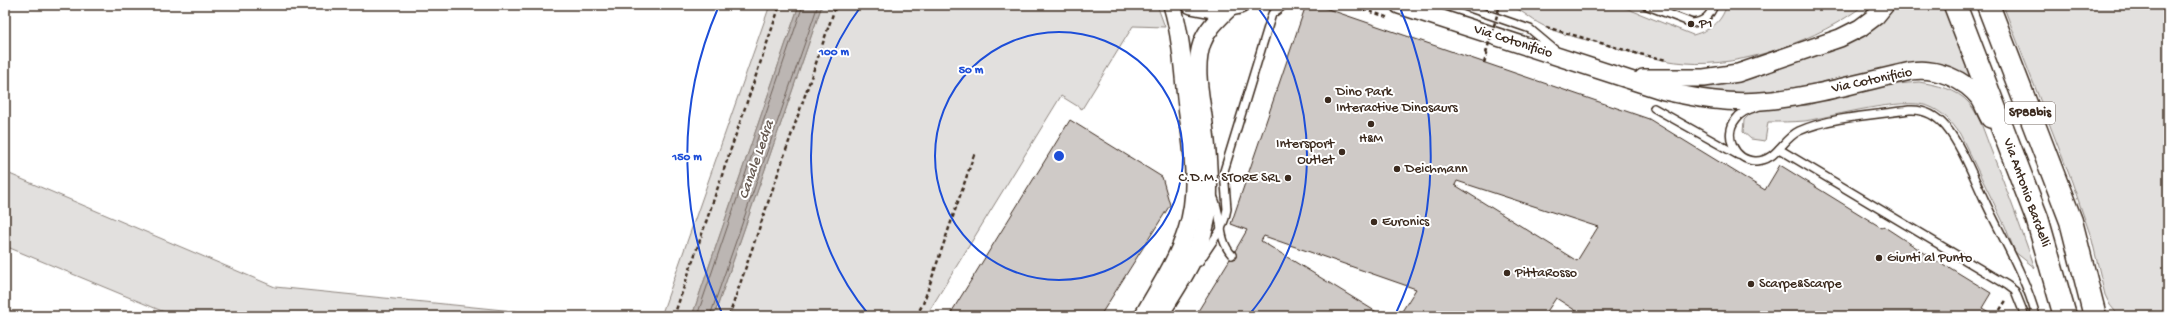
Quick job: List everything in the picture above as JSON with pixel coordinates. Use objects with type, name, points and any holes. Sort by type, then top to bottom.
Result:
[{"type":"main road","name":"Via Antonio Bardelli","points":[[1955,5],[2037,218],[2065,316]]},
{"type":"main road","name":"SP88bis","points":[[1988,5],[2071,221],[2095,316]]},
{"type":"street","points":[[1142,316],[1170,269],[1187,229],[1193,190],[1191,135],[1182,55],[1178,27],[1172,5]]},
{"type":"street","points":[[1191,5],[1206,10],[1234,7]]},
{"type":"street","name":"Via Cotonificio","points":[[1399,5],[1664,91],[1701,99],[1760,101],[1789,98],[1916,70],[1944,74],[1964,85],[1980,99],[1992,123],[2023,197],[2037,218]]},
{"type":"street","name":"Via Cotonificio","points":[[1627,78],[1704,78],[1738,73],[1840,38],[1860,28],[1876,16],[1885,5]]},
{"type":"street","points":[[1158,316],[1185,274],[1199,246],[1206,220],[1206,146],[1198,69],[1199,58],[1203,41],[1208,32],[1234,7]]},
{"type":"street","points":[[2071,221],[2080,234],[2103,316]]},
{"type":"lane","points":[[1164,316],[1220,229],[1227,209],[1224,171],[1272,14],[1284,5]]},
{"type":"lane","points":[[1461,5],[1530,29],[1565,59]]},
{"type":"lane","points":[[1476,5],[1491,15]]},
{"type":"lane","points":[[1645,5],[1692,23],[1699,22],[1706,18],[1714,5]]},
{"type":"lane","points":[[1742,157],[1734,148],[1731,140],[1730,132],[1735,120],[1744,112],[1756,107],[1789,98]]},
{"type":"lane","points":[[1654,108],[1742,157],[1754,161],[1761,161],[1770,158],[1795,133],[1817,125],[1909,110],[1924,111],[1936,117],[1949,130],[1970,171],[2030,293],[2036,316]]},
{"type":"lane","points":[[1779,149],[2007,285],[2020,299],[2025,316]]},
{"type":"lane","points":[[1224,171],[1207,185],[1219,210],[1220,229],[1224,243],[1232,255]]},
{"type":"lane","points":[[1137,316],[1170,269]]},
{"type":"path","points":[[674,316],[780,5]]},
{"type":"path","points":[[729,316],[836,5]]},
{"type":"path","points":[[1484,63],[1500,5]]},
{"type":"path","points":[[1530,29],[1542,25],[1635,53],[1670,61]]},
{"type":"path","points":[[916,316],[923,304],[975,152]]},
{"type":"shaded area","points":[[770,5],[799,5],[692,316],[661,316]]},
{"type":"shaded area","points":[[822,5],[1157,5],[1165,27],[1133,26],[1082,109],[1061,96],[926,316],[714,316]]},
{"type":"shaded area","points":[[1509,5],[1618,5],[1693,35],[1714,25],[1721,17],[1727,5],[1864,5],[1826,29],[1780,49],[1731,61],[1686,63],[1655,58],[1564,34],[1542,25],[1518,9]]},
{"type":"shaded area","points":[[1895,5],[1945,5],[1974,81],[1964,75],[1853,76],[1770,92],[1729,94],[1674,86],[1888,14]]},
{"type":"shaded area","points":[[2003,5],[2168,5],[2168,316],[2119,316],[2110,305],[2105,295],[2092,240],[2072,182]]},
{"type":"shaded area","points":[[1919,82],[1940,86],[1953,91],[1964,98],[1973,108],[1984,132],[2035,268],[2015,252],[2005,226],[1960,134],[1946,117],[1933,108],[1917,104],[1886,105],[1805,121],[1768,122],[1765,141],[1751,139],[1743,132],[1744,120],[1751,113],[1761,109],[1809,105],[1824,99],[1888,85]]},
{"type":"shaded area","points":[[5,172],[275,287],[563,316],[174,316],[5,246]]},
{"type":"water","name":"Canale Ledra","points":[[799,5],[822,5],[714,316],[692,316]]},
{"type":"building","points":[[1306,5],[1316,5],[1649,119],[1765,190],[1780,165],[1882,228],[1883,226],[1946,267],[1947,266],[1991,293],[1982,308],[1996,316],[1584,316],[1556,298],[1544,316],[1399,316],[1416,289],[1264,236],[1261,241],[1383,316],[1195,316],[1230,259],[1236,257],[1235,251],[1247,230],[1231,224]],"holes":[[[1457,181],[1598,227],[1577,261],[1455,185]]]},
{"type":"building","points":[[1070,120],[1162,177],[1170,205],[1100,316],[949,316]]},
{"type":"place","name":"P1","points":[[1691,24]]},
{"type":"place","name":"Dino Park Interactive Dinosaurs","points":[[1328,100]]},
{"type":"place","name":"H&M","points":[[1371,124]]},
{"type":"place","name":"Intersport Outlet","points":[[1342,152]]},
{"type":"place","name":"Deichmann","points":[[1397,169]]},
{"type":"place","name":"C.D.M. STORE SRL","points":[[1288,178]]},
{"type":"place","name":"Euronics","points":[[1374,222]]},
{"type":"place","name":"Giunti al Punto","points":[[1879,258]]},
{"type":"place","name":"PittaRosso","points":[[1507,273]]},
{"type":"place","name":"Scarpe&Scarpe","points":[[1751,284]]}]
